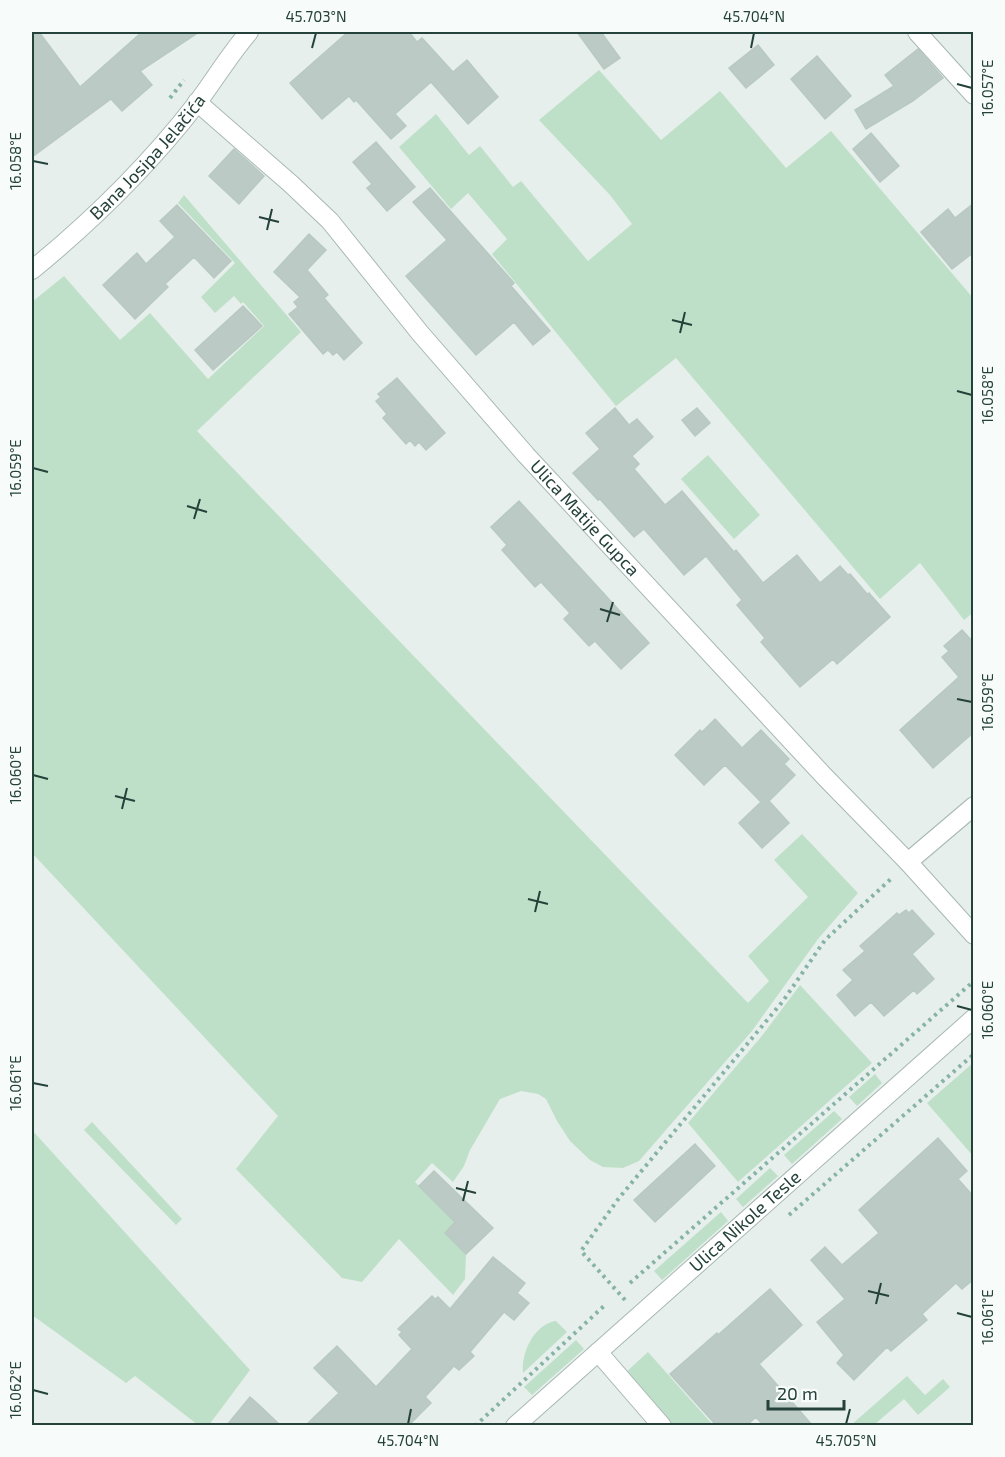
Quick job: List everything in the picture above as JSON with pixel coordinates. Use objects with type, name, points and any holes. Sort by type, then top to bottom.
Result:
[{"type":"street","name":"Bana Josipa Jelačića","points":[[32,270],[66,242],[149,160],[197,102],[249,32]]},
{"type":"street","points":[[917,32],[974,95]]},
{"type":"street","name":"Ulica Matije Gupca","points":[[197,102],[330,221],[420,333],[526,455],[824,776],[908,862],[974,936]]},
{"type":"street","points":[[908,862],[974,806]]},
{"type":"street","name":"Ulica Nikole Tesle","points":[[515,1425],[974,1018]]},
{"type":"street","points":[[598,1352],[662,1425]]},
{"type":"path","points":[[164,106],[185,78]]},
{"type":"path","points":[[639,1317],[582,1251],[619,1198],[783,1001],[825,940],[908,862]]},
{"type":"path","points":[[630,1283],[972,983]]},
{"type":"path","points":[[475,1425],[605,1305]]},
{"type":"green space","points":[[599,70],[661,140],[720,91],[786,168],[831,131],[973,298],[974,612],[964,620],[920,563],[880,599],[676,358],[616,406],[492,254],[507,239],[468,193],[451,209],[399,147],[436,114],[469,155],[480,146],[513,187],[521,181],[588,261],[632,224],[610,195],[539,120]]},
{"type":"green space","points":[[184,195],[301,332],[197,431],[748,1003],[769,981],[748,956],[808,897],[774,860],[802,834],[858,893],[818,939],[752,1031],[639,1161],[623,1168],[603,1167],[590,1160],[570,1141],[546,1099],[538,1094],[521,1091],[500,1099],[453,1182],[432,1163],[415,1182],[455,1222],[445,1233],[466,1254],[465,1279],[453,1295],[399,1239],[362,1282],[342,1278],[236,1169],[278,1116],[32,853],[32,302],[64,276],[120,340],[150,313],[208,379],[264,326],[243,302],[241,304],[234,296],[215,313],[201,297],[235,263],[178,203]]},
{"type":"green space","points":[[708,455],[760,515],[734,539],[681,479]]},
{"type":"green space","points":[[800,985],[872,1063],[738,1182],[688,1123],[761,1037]]},
{"type":"green space","points":[[973,1063],[973,1156],[927,1103]]},
{"type":"green space","points":[[875,1074],[882,1083],[857,1106],[849,1097]]},
{"type":"green space","points":[[834,1111],[842,1119],[792,1164],[784,1155]]},
{"type":"green space","points":[[92,1122],[182,1219],[176,1225],[84,1130]]},
{"type":"green space","points":[[32,1130],[250,1370],[209,1425],[198,1425],[135,1376],[126,1383],[32,1315]]},
{"type":"green space","points":[[770,1168],[778,1176],[743,1207],[736,1199]]},
{"type":"green space","points":[[721,1212],[728,1221],[662,1280],[654,1271]]},
{"type":"green space","points":[[556,1321],[567,1332],[523,1373],[524,1357],[535,1333],[548,1323]]},
{"type":"green space","points":[[576,1340],[584,1349],[532,1395],[524,1387]]},
{"type":"green space","points":[[648,1352],[713,1425],[671,1425],[625,1373]]},
{"type":"green space","points":[[907,1376],[925,1395],[943,1379],[950,1387],[918,1415],[904,1399],[874,1425],[851,1425]]},
{"type":"building","points":[[32,32],[39,32],[80,87],[142,32],[199,32],[140,71],[152,85],[122,111],[111,99],[32,157]]},
{"type":"building","points":[[348,32],[409,32],[417,42],[422,38],[453,72],[467,60],[498,97],[468,124],[431,82],[395,114],[406,126],[391,139],[356,100],[354,102],[349,96],[322,119],[290,83]]},
{"type":"building","points":[[577,32],[601,32],[620,58],[604,69]]},
{"type":"building","points":[[758,45],[774,65],[746,88],[729,68]]},
{"type":"building","points":[[918,49],[943,78],[913,101],[866,129],[855,110],[894,86],[885,75]]},
{"type":"building","points":[[817,56],[851,96],[825,119],[791,79]]},
{"type":"building","points":[[871,133],[899,166],[880,182],[853,149]]},
{"type":"building","points":[[376,142],[415,187],[387,211],[367,188],[372,184],[353,162]]},
{"type":"building","points":[[234,149],[264,176],[239,204],[209,176]]},
{"type":"building","points":[[430,188],[514,283],[511,286],[550,331],[533,345],[514,322],[476,355],[406,276],[447,240],[413,202]]},
{"type":"building","points":[[974,203],[974,252],[952,269],[921,232],[948,209],[955,218]]},
{"type":"building","points":[[177,205],[231,261],[214,278],[194,257],[165,284],[168,287],[135,319],[103,285],[137,253],[146,264],[175,237],[160,221]]},
{"type":"building","points":[[309,234],[326,250],[307,270],[328,295],[324,298],[362,343],[344,360],[337,352],[333,355],[328,350],[323,354],[289,314],[298,307],[294,302],[300,297],[274,272]]},
{"type":"building","points":[[243,306],[262,326],[213,370],[195,350]]},
{"type":"building","points":[[397,378],[445,433],[426,450],[419,442],[415,446],[410,440],[406,444],[383,418],[387,414],[376,401],[381,397],[378,394]]},
{"type":"building","points":[[615,408],[629,425],[637,419],[653,437],[632,456],[639,464],[634,469],[665,505],[682,491],[763,583],[797,555],[820,583],[840,566],[868,595],[869,593],[890,617],[837,664],[833,659],[800,687],[761,642],[765,638],[737,605],[742,600],[706,556],[684,575],[644,529],[634,537],[573,473],[600,449],[586,433]]},
{"type":"building","points":[[697,408],[710,423],[695,436],[682,420]]},
{"type":"building","points":[[519,501],[649,643],[621,669],[595,641],[589,646],[564,619],[570,613],[541,582],[535,587],[502,550],[507,545],[491,527]]},
{"type":"building","points":[[962,630],[974,643],[974,732],[933,768],[900,730],[959,677],[942,657],[949,651],[944,646]]},
{"type":"building","points":[[715,719],[742,748],[761,730],[789,759],[784,764],[795,775],[769,801],[789,823],[762,848],[739,823],[761,802],[725,765],[704,785],[675,755],[700,730],[702,732]]},
{"type":"building","points":[[906,910],[909,913],[912,910],[934,934],[912,954],[934,979],[917,994],[914,990],[884,1016],[871,1002],[855,1016],[837,995],[853,980],[843,970],[865,951],[860,946],[897,913],[899,915]]},
{"type":"building","points":[[938,1138],[967,1171],[958,1179],[974,1197],[974,1279],[962,1289],[956,1283],[922,1314],[927,1320],[891,1351],[887,1347],[854,1380],[837,1363],[844,1355],[817,1322],[845,1299],[811,1260],[825,1247],[842,1265],[879,1233],[859,1210]]},
{"type":"building","points":[[695,1144],[715,1166],[655,1222],[634,1200]]},
{"type":"building","points":[[434,1171],[493,1228],[466,1254],[445,1233],[455,1222],[419,1186]]},
{"type":"building","points":[[493,1257],[525,1283],[517,1293],[529,1303],[514,1320],[504,1312],[470,1352],[474,1356],[459,1370],[454,1366],[425,1397],[431,1403],[409,1425],[306,1425],[339,1393],[314,1368],[337,1346],[376,1387],[412,1349],[399,1335],[402,1332],[398,1329],[432,1296],[435,1299],[438,1297],[450,1309]]},
{"type":"building","points":[[770,1289],[802,1325],[759,1364],[812,1425],[763,1425],[756,1417],[747,1425],[716,1425],[670,1374]]},
{"type":"building","points":[[250,1397],[259,1405],[280,1425],[227,1425]]}]
